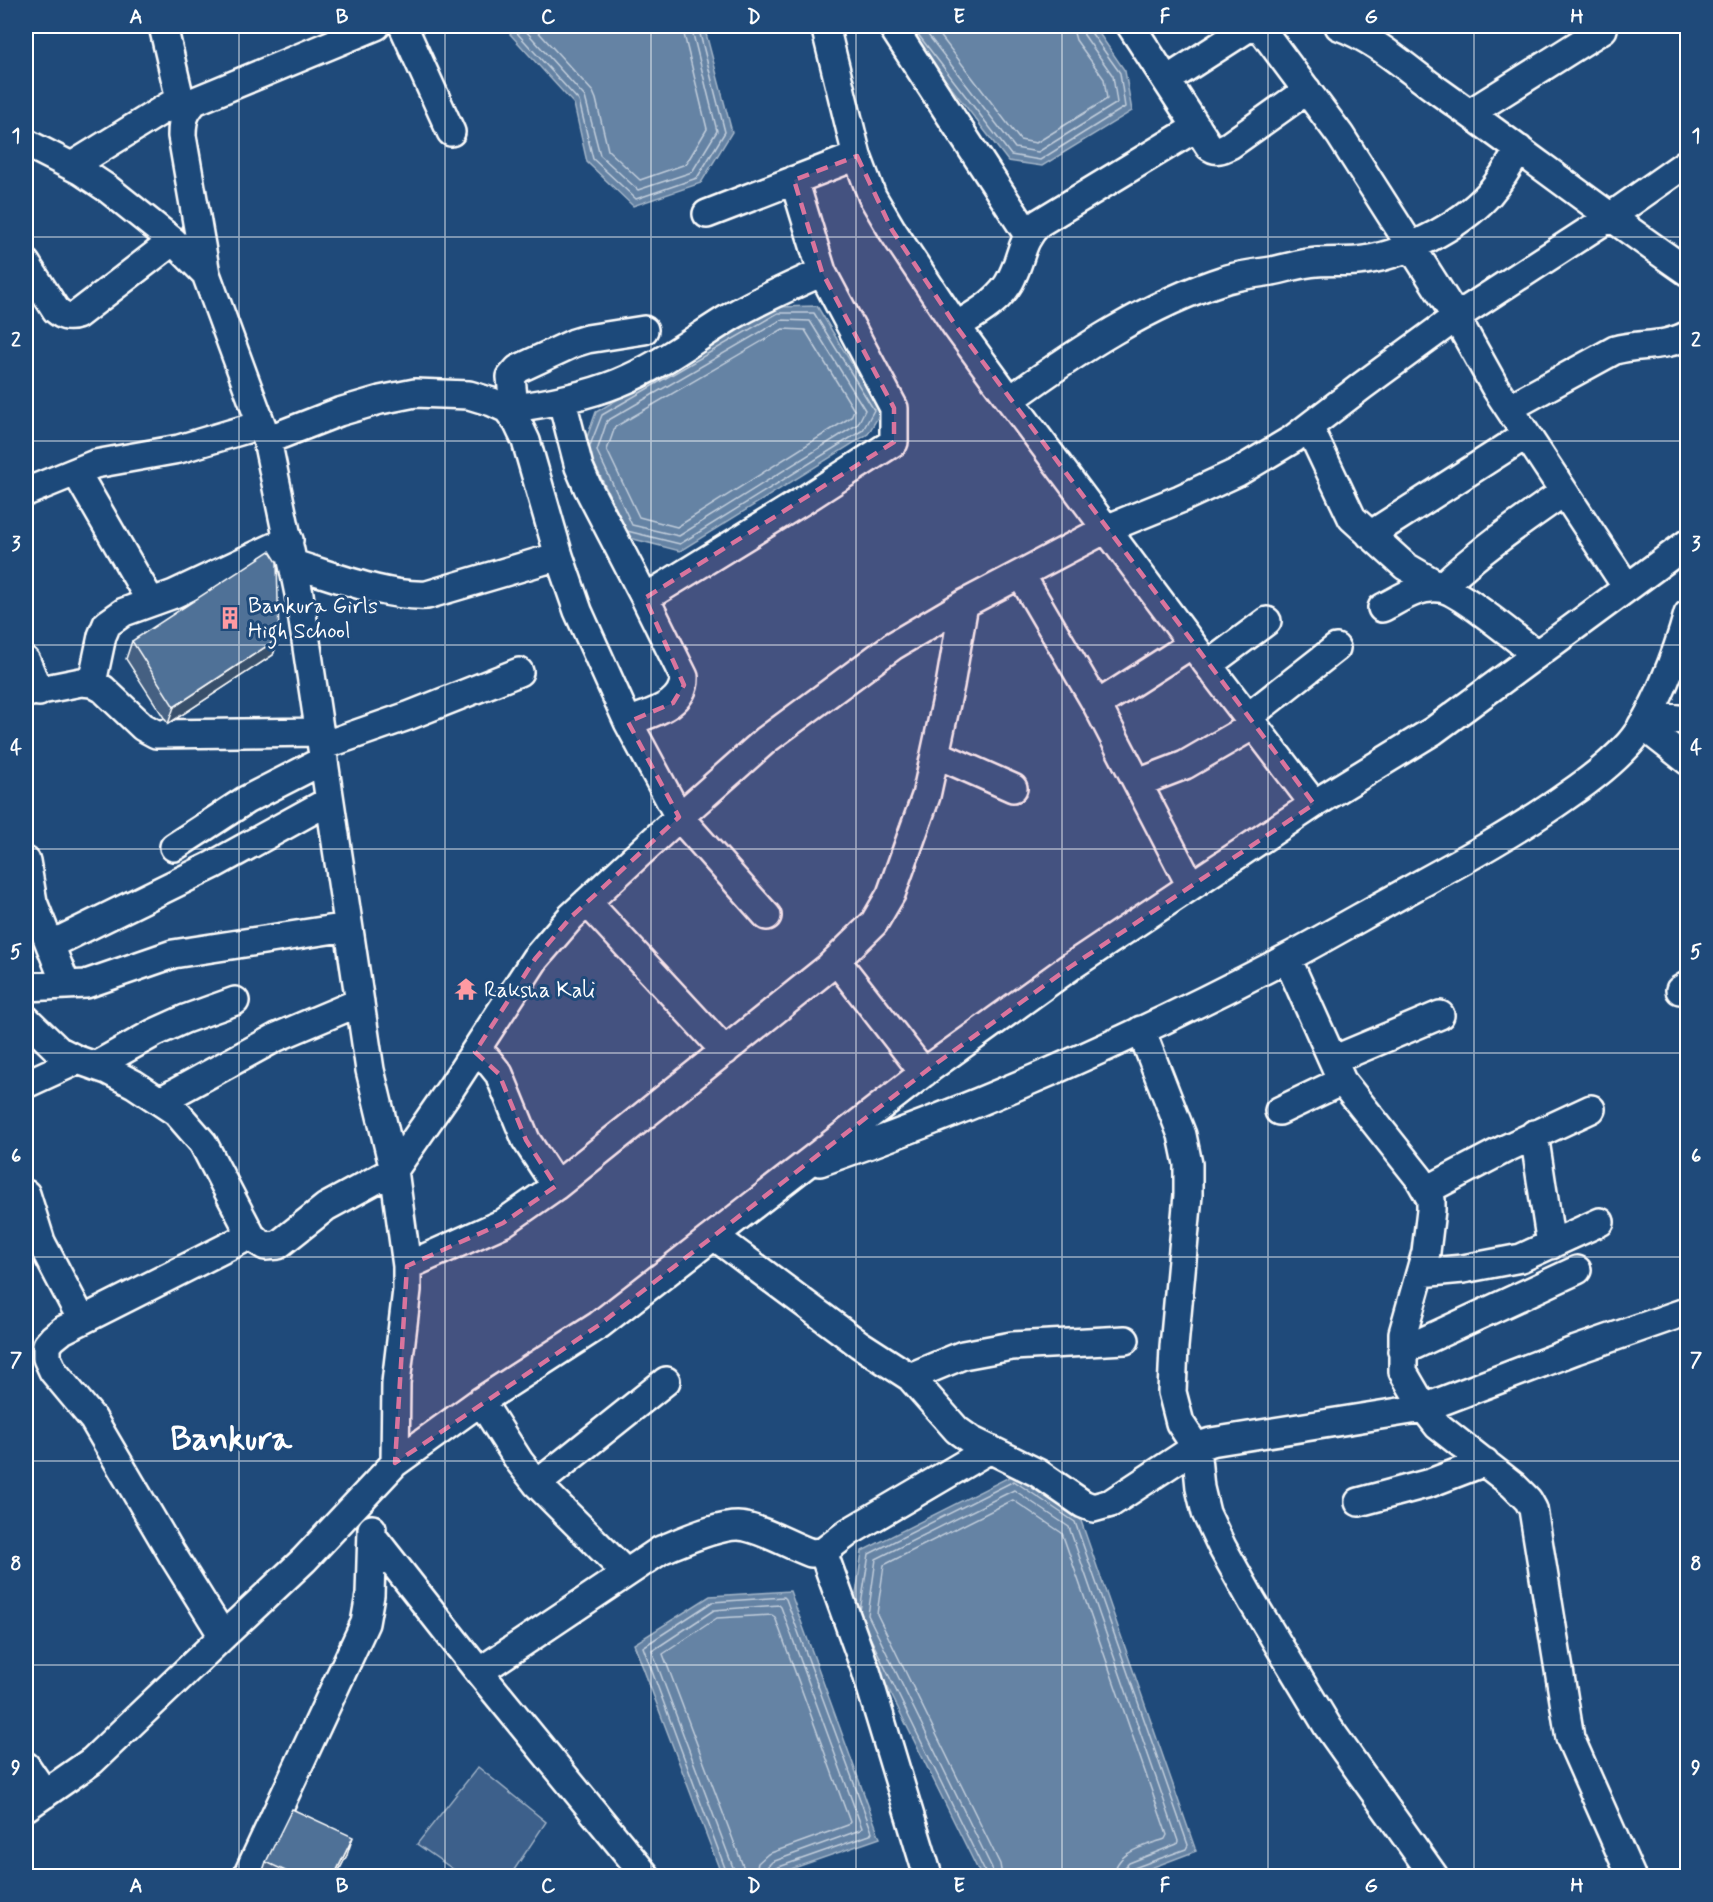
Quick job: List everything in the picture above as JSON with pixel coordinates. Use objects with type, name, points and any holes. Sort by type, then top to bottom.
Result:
[{"type":"street","points":[[163,26],[183,105],[182,136],[206,274],[263,433],[291,552],[370,1070],[393,1170],[407,1266],[407,1290],[396,1383],[395,1463]]},
{"type":"street","points":[[72,166],[183,105],[376,26]]},
{"type":"street","points":[[403,26],[452,132]]},
{"type":"street","points":[[825,26],[857,156],[872,196],[892,230],[956,326],[1106,530],[1314,804]]},
{"type":"street","points":[[892,26],[1028,235]]},
{"type":"street","points":[[1131,26],[1209,146],[1216,150],[1223,149],[1306,90]]},
{"type":"street","points":[[1167,80],[1251,26]]},
{"type":"street","points":[[1259,26],[1340,135],[1456,317],[1526,435],[1626,586]]},
{"type":"street","points":[[1339,26],[1374,44],[1610,218],[1688,272]]},
{"type":"street","points":[[1470,114],[1604,29]]},
{"type":"street","points":[[956,326],[988,305],[1004,289],[1012,278],[1028,235],[1045,218],[1197,127]]},
{"type":"street","points":[[26,143],[72,166],[108,189],[173,241],[206,274]]},
{"type":"street","points":[[1010,399],[1087,345],[1184,295],[1229,279],[1314,262],[1359,261],[1409,246],[1455,223],[1473,209],[1502,178],[1519,149]]},
{"type":"street","points":[[707,214],[857,156]]},
{"type":"street","points":[[26,1019],[58,1050],[134,1084],[176,1112],[203,1143],[250,1234],[265,1246],[278,1245],[326,1207],[393,1170],[535,959],[571,917],[766,740],[893,646],[964,604],[1106,530],[1238,472],[1293,439],[1456,317],[1610,218],[1688,162]]},
{"type":"street","points":[[645,598],[894,442],[894,408],[822,272],[794,180]]},
{"type":"street","points":[[26,263],[56,310],[62,315],[71,317],[77,315],[173,241]]},
{"type":"street","points":[[26,492],[94,464],[263,433],[380,400],[415,393],[469,395],[511,409],[562,401],[616,384],[643,372],[666,360],[734,315],[822,272]]},
{"type":"street","points":[[644,330],[574,343],[518,369],[511,377],[511,409],[526,441],[559,556],[578,611],[628,722],[679,817],[767,916]]},
{"type":"street","points":[[1509,408],[1615,350],[1664,344],[1688,335]]},
{"type":"street","points":[[562,401],[584,477],[684,677],[684,685],[679,697],[673,703],[628,722]]},
{"type":"street","points":[[1309,426],[1352,518],[1405,566],[1471,604],[1536,654]]},
{"type":"street","points":[[1370,536],[1526,435]]},
{"type":"street","points":[[76,472],[151,602]]},
{"type":"street","points":[[1382,608],[1415,591],[1441,587],[1466,563],[1564,492]]},
{"type":"street","points":[[26,1766],[35,1800],[92,1761],[304,1560],[395,1463],[481,1401],[599,1325],[924,1073],[1070,968],[1314,804],[1433,731],[1626,586],[1688,543]]},
{"type":"street","points":[[92,683],[102,636],[107,624],[124,612],[291,552],[380,589],[411,596],[427,595],[559,556]]},
{"type":"street","points":[[1021,575],[1097,705],[1191,886]]},
{"type":"street","points":[[407,1266],[504,1223],[556,1186],[836,960],[874,923],[891,894],[927,796],[964,604]]},
{"type":"street","points":[[798,1170],[900,1134],[1000,1094],[1141,1030],[1287,958],[1449,868],[1555,804],[1613,761],[1645,721],[1676,650],[1688,614]]},
{"type":"street","points":[[1097,705],[1268,621]]},
{"type":"street","points":[[1138,783],[1185,765],[1251,721],[1336,648]]},
{"type":"street","points":[[26,661],[32,693],[81,682],[92,683],[103,688],[143,727],[156,734],[322,746]]},
{"type":"street","points":[[174,847],[322,746],[408,716],[519,672]]},
{"type":"street","points":[[1645,721],[1688,720]]},
{"type":"street","points":[[1645,721],[1688,761]]},
{"type":"street","points":[[936,754],[1013,788]]},
{"type":"street","points":[[50,945],[213,865],[329,801]]},
{"type":"street","points":[[26,861],[33,902],[66,985]]},
{"type":"street","points":[[587,902],[725,1051]]},
{"type":"street","points":[[26,987],[86,984],[173,954],[348,927]]},
{"type":"street","points":[[1287,958],[1338,1071],[1427,1190],[1431,1199],[1426,1252],[1403,1333],[1403,1372],[1424,1408],[1438,1426],[1514,1485],[1533,1509],[1570,1738],[1631,1876]]},
{"type":"street","points":[[836,960],[924,1073]]},
{"type":"street","points":[[26,1084],[87,1063],[186,1018],[235,1001]]},
{"type":"street","points":[[160,1101],[277,1037],[360,1002]]},
{"type":"street","points":[[1280,1111],[1338,1071],[1440,1015]]},
{"type":"street","points":[[1141,1030],[1182,1135],[1188,1164],[1188,1195],[1172,1392],[1180,1423],[1196,1447],[1200,1488],[1206,1513],[1252,1601],[1328,1727],[1434,1876]]},
{"type":"street","points":[[474,1052],[487,1059],[499,1074],[526,1140],[556,1186]]},
{"type":"street","points":[[1427,1190],[1534,1134],[1591,1109]]},
{"type":"street","points":[[1534,1134],[1551,1245]]},
{"type":"street","points":[[26,1194],[42,1242],[82,1320]]},
{"type":"street","points":[[1420,1273],[1500,1263],[1531,1254],[1600,1222]]},
{"type":"street","points":[[223,1636],[93,1419],[53,1371],[47,1358],[36,1353],[63,1330],[250,1234]]},
{"type":"street","points":[[714,1236],[859,1344],[910,1377],[957,1430],[971,1440],[1038,1473],[1083,1504],[1093,1508],[1111,1503],[1196,1447],[1211,1442],[1424,1408],[1576,1350],[1688,1311]]},
{"type":"street","points":[[1402,1351],[1577,1270]]},
{"type":"street","points":[[910,1377],[963,1354],[1012,1346],[1125,1340]]},
{"type":"street","points":[[537,1484],[666,1381]]},
{"type":"street","points":[[481,1401],[519,1461],[537,1484],[626,1573]]},
{"type":"street","points":[[479,1672],[661,1551],[729,1526],[744,1526],[811,1553],[822,1552],[849,1532],[990,1449]]},
{"type":"street","points":[[1359,1502],[1430,1484],[1485,1462]]},
{"type":"street","points":[[247,1876],[365,1623],[370,1595],[372,1489]]},
{"type":"street","points":[[372,1537],[646,1876]]},
{"type":"street","points":[[822,1552],[866,1671],[928,1876]]},
{"type":"highlighted area","points":[[857,156],[892,230],[956,326],[1314,804],[1070,967],[930,1068],[599,1325],[395,1463],[407,1266],[503,1223],[556,1186],[526,1140],[499,1074],[475,1052],[535,959],[571,917],[679,817],[628,722],[673,703],[684,685],[645,598],[894,442],[894,408],[822,272],[794,180]]},
{"type":"shaded area","points":[[478,1767],[546,1822],[510,1876],[463,1876],[417,1844]]},
{"type":"water","points":[[511,26],[704,26],[732,132],[701,183],[633,206],[587,162],[574,104],[510,34]]},
{"type":"water","points":[[911,26],[1094,26],[1125,71],[1132,111],[1042,166],[1008,161],[909,33]]},
{"type":"water","points":[[817,306],[881,412],[868,434],[680,551],[622,536],[582,451],[596,412],[777,307]]},
{"type":"water","points":[[1015,1474],[1080,1518],[1196,1851],[1130,1876],[981,1876],[853,1617],[862,1551]]},
{"type":"water","points":[[790,1591],[880,1838],[771,1876],[722,1876],[634,1644],[710,1596]]},
{"type":"building","name":"Bankura Girls High School","points":[[270,551],[277,562],[279,638],[174,707],[132,641]]},
{"type":"building","points":[[292,1809],[353,1837],[334,1876],[296,1876],[266,1862]]},
{"type":"place","name":"Bankura Girls High School","points":[[230,618]]},
{"type":"place","name":"Raksha Kali","points":[[466,989]]},
{"type":"district","name":"Bankura","points":[[231,1437]]}]
